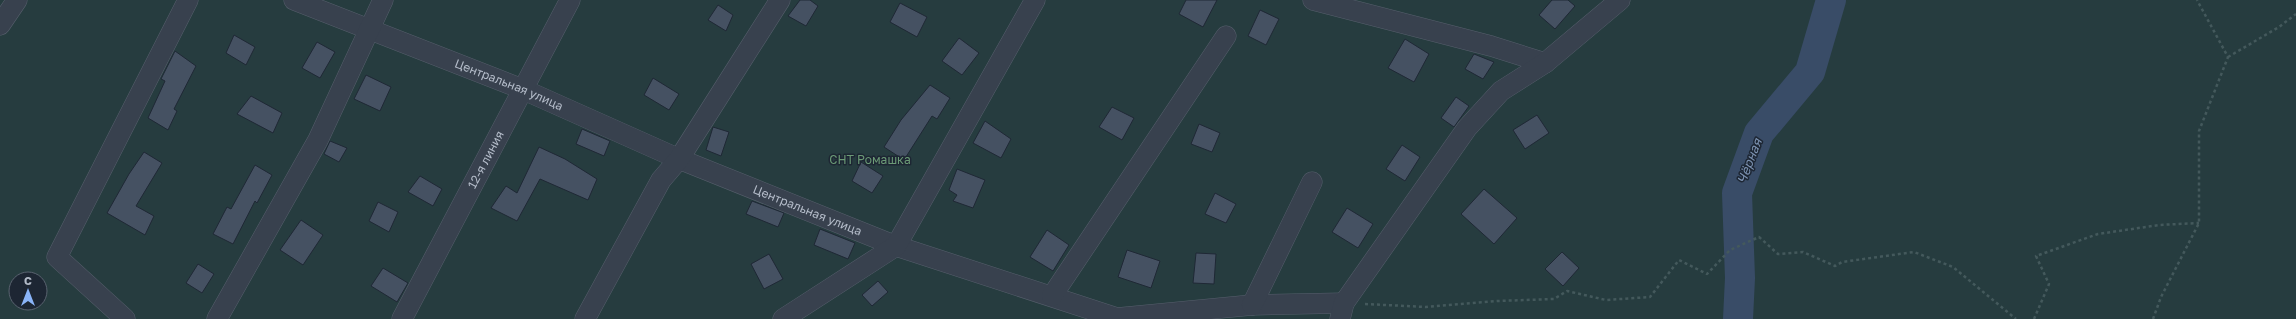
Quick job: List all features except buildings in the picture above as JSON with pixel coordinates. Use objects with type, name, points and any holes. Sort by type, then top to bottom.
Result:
[{"type":"street","points":[[0,25],[17,0]]},
{"type":"street","points":[[125,319],[56,257],[188,0]]},
{"type":"street","name":"Центральная улица","points":[[294,0],[522,89],[679,159],[896,246],[1052,296],[1117,319],[1252,305],[1342,311]]},
{"type":"street","points":[[217,319],[318,140],[383,0]]},
{"type":"street","name":"12-я линия","points":[[402,319],[570,0]]},
{"type":"street","points":[[585,319],[661,180],[679,159],[780,0]]},
{"type":"street","points":[[783,319],[896,246],[1035,0]]},
{"type":"street","points":[[1313,0],[1491,46],[1545,63]]},
{"type":"street","points":[[1342,311],[1467,128],[1501,91],[1545,63],[1620,0]]},
{"type":"street","points":[[1052,296],[1226,36]]},
{"type":"street","points":[[1252,305],[1312,182]]},
{"type":"path","points":[[2197,0],[2228,57]]},
{"type":"path","points":[[2153,319],[2161,297],[2199,223],[2199,131],[2228,57],[2280,27],[2296,14]]},
{"type":"path","points":[[2034,319],[2049,284],[2036,256],[2098,234],[2158,225],[2199,223]]},
{"type":"path","points":[[1342,311],[1554,299],[1567,292],[1606,300],[1650,297],[1679,260],[1707,274],[1730,250],[1759,237],[1778,254],[1803,252],[1835,266],[1842,262],[1914,252],[1953,267],[2016,319]]},
{"type":"green space","name":"СНТ Ромашка","points":[[0,0],[2296,0],[2296,319],[0,319]]},
{"type":"waterway","name":"Чёрная","points":[[1738,319],[1740,278],[1737,193],[1759,133],[1810,72],[1831,0]]}]
